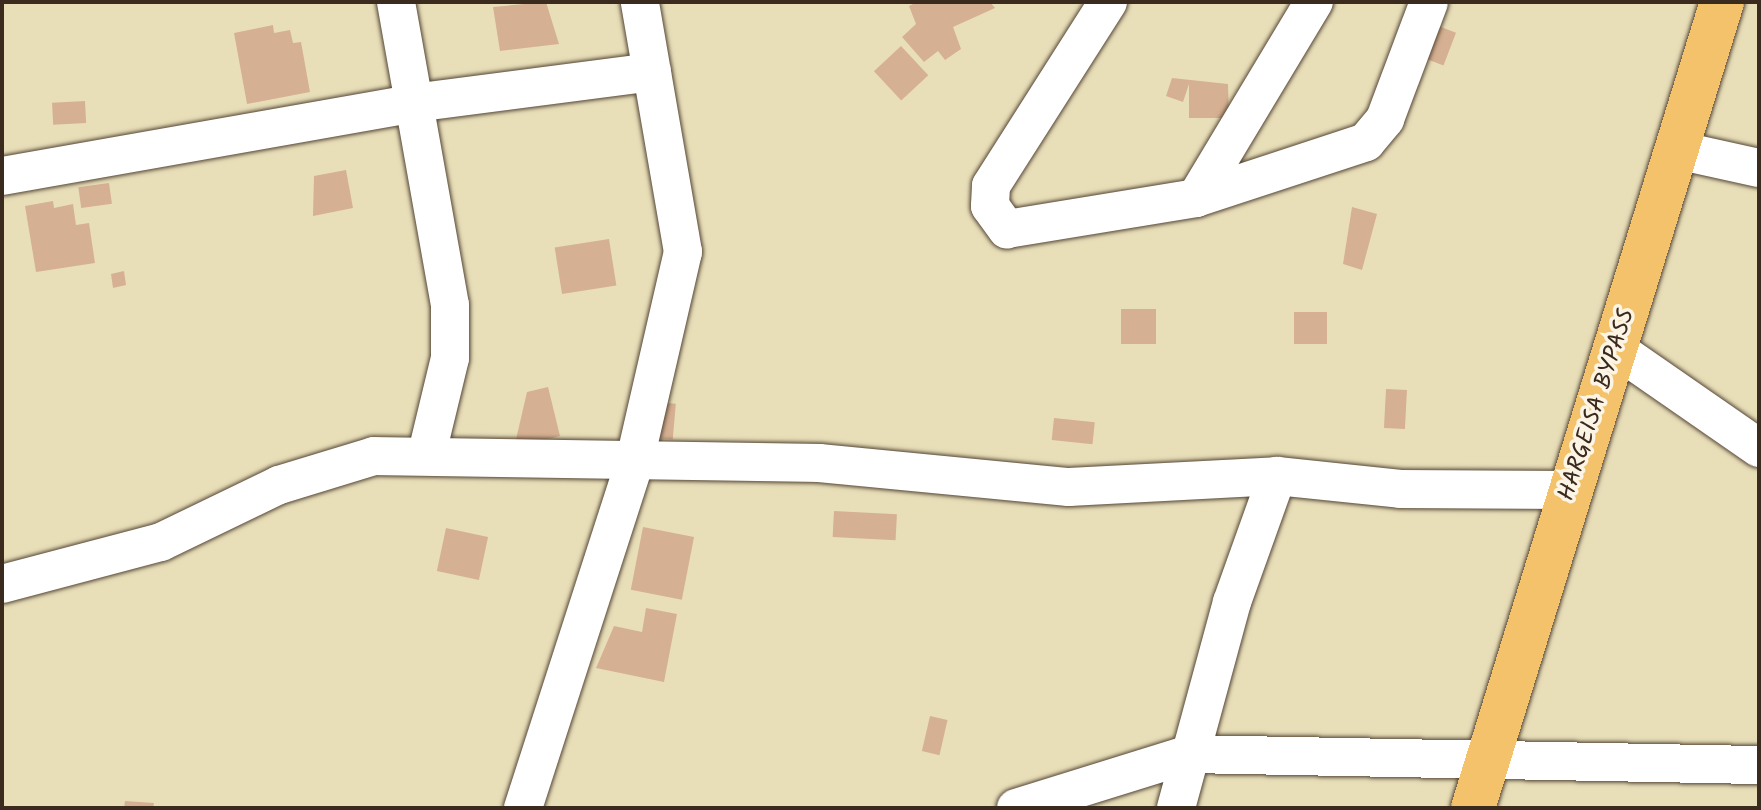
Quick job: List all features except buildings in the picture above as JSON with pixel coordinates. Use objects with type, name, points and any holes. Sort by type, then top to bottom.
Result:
[{"type":"highway","name":"HARGEISA BYPASS","points":[[1473,808],[1568,490],[1616,349],[1722,2]]},
{"type":"street","points":[[396,2],[450,305],[450,358],[427,453]]},
{"type":"street","points":[[523,808],[634,464],[683,252],[640,2]]},
{"type":"street","points":[[1108,2],[991,186],[990,206],[1007,229],[1027,231],[1196,198],[1366,142],[1385,119],[1429,2]]},
{"type":"street","points":[[1196,198],[1314,2]]},
{"type":"street","points":[[2,176],[414,103],[652,72]]},
{"type":"street","points":[[1677,150],[1759,168]]},
{"type":"street","points":[[1616,349],[1759,448]]},
{"type":"street","points":[[2,584],[161,542],[279,485],[374,456],[427,453],[634,464],[819,463],[1069,487],[1277,476],[1400,489],[1568,490]]},
{"type":"street","points":[[1176,808],[1189,754],[1277,476]]},
{"type":"street","points":[[1016,808],[1189,754],[1759,765]]}]
